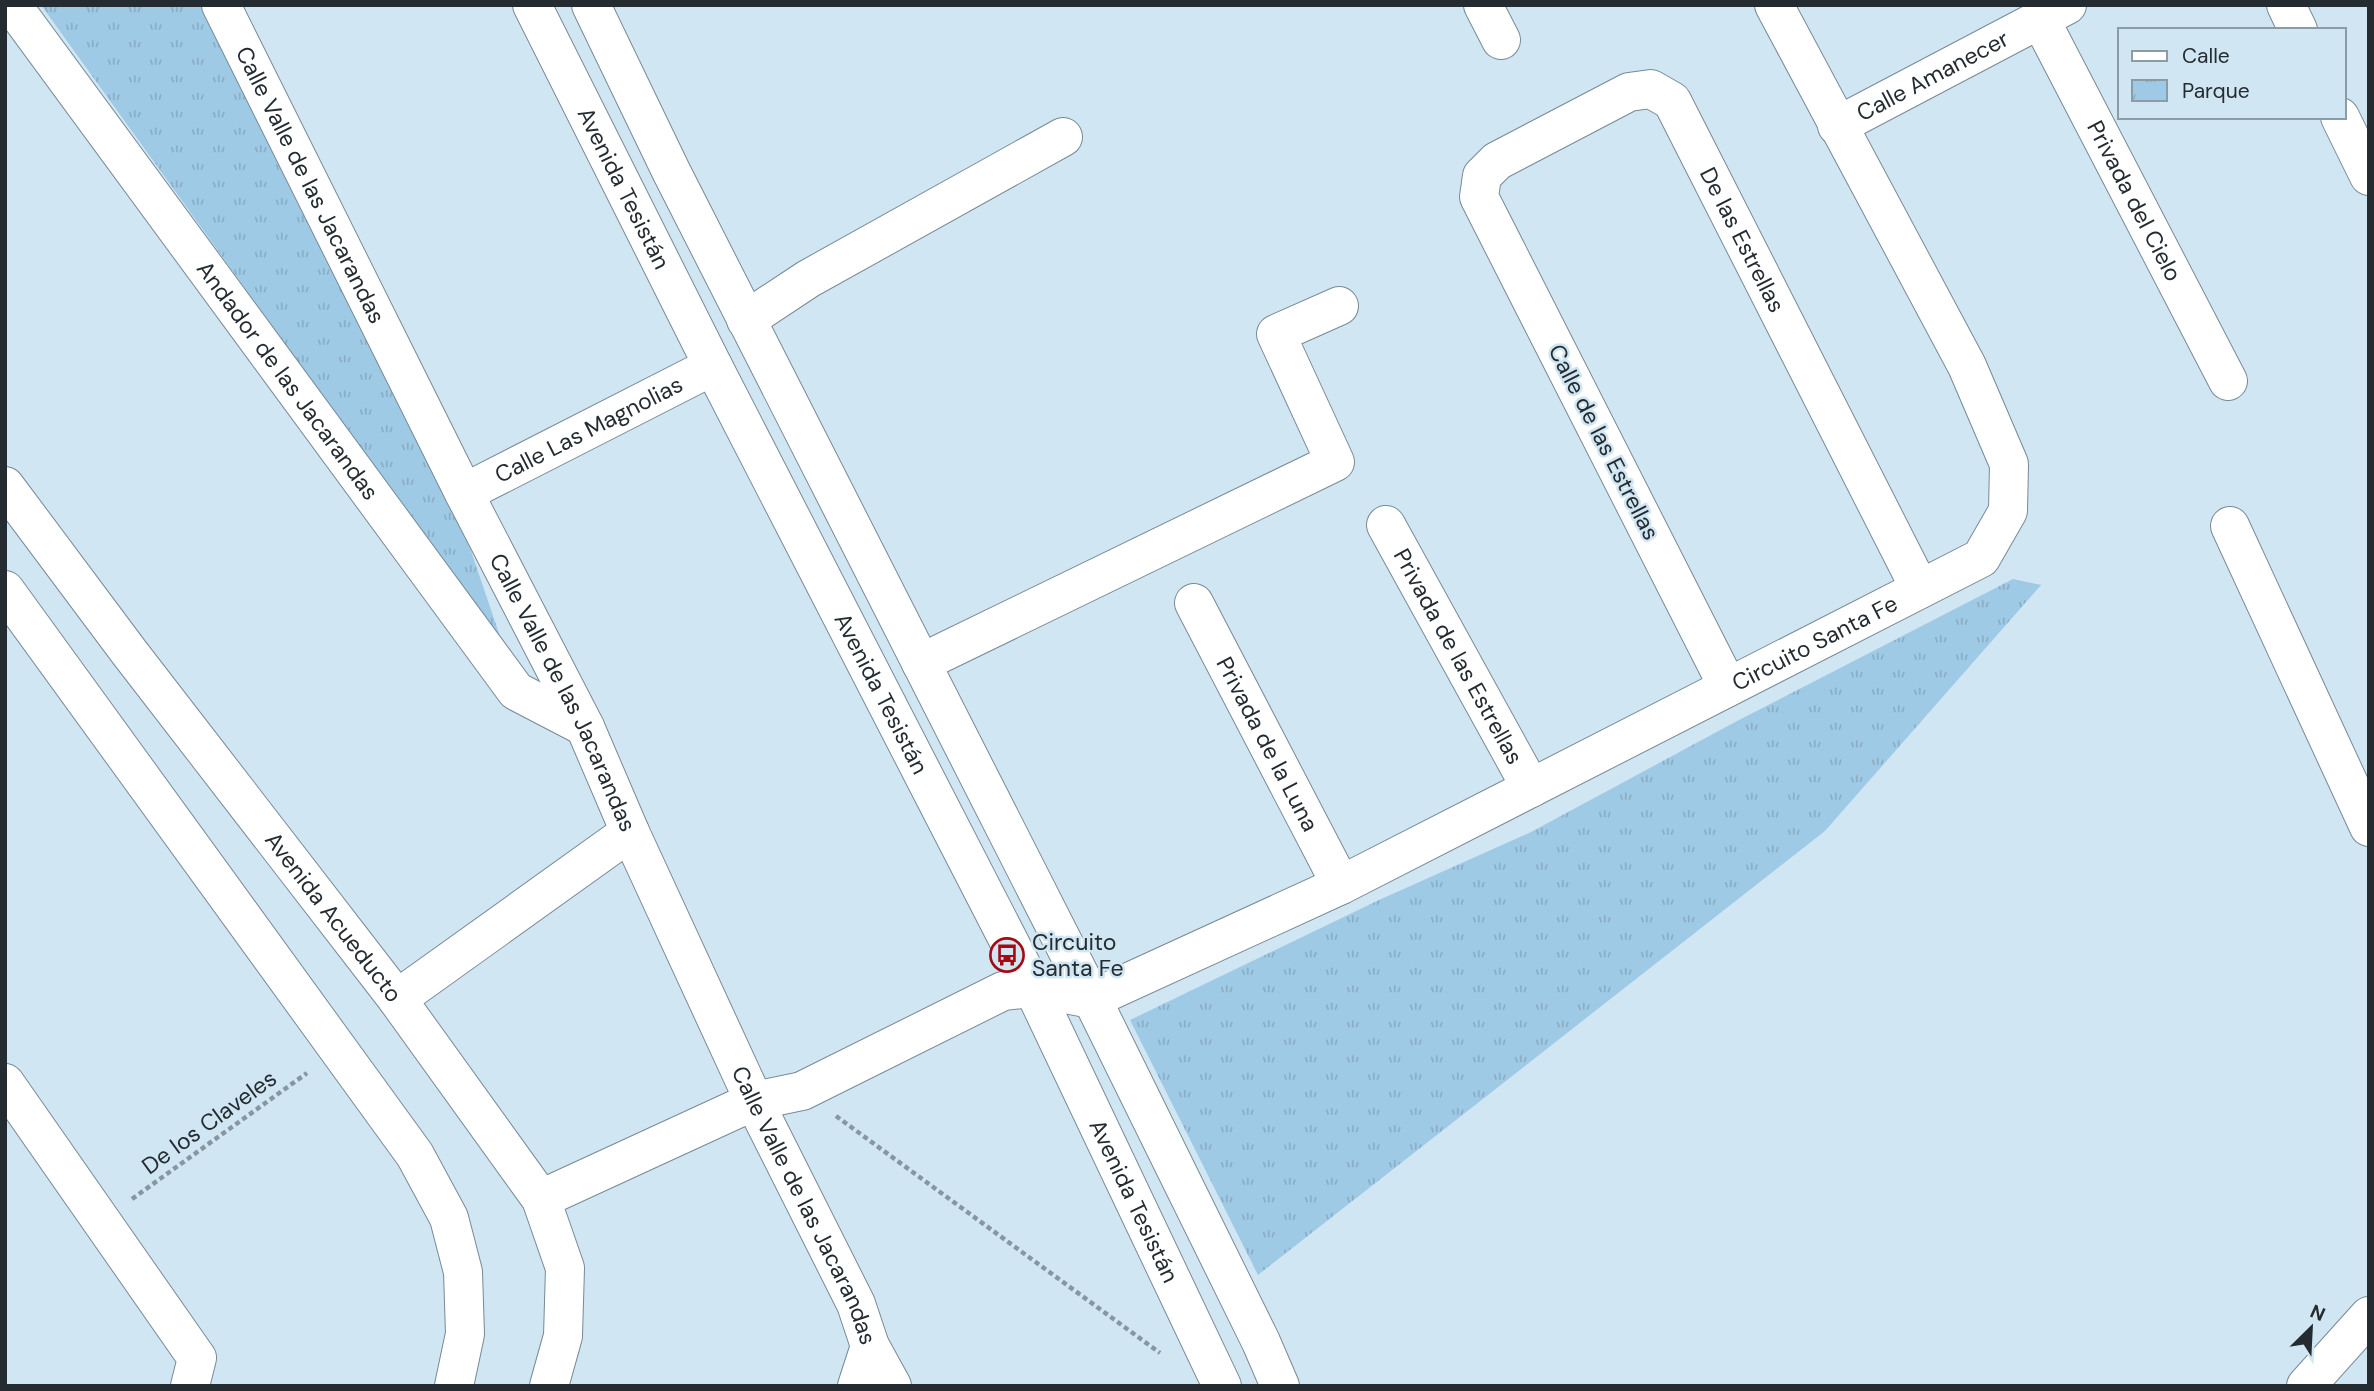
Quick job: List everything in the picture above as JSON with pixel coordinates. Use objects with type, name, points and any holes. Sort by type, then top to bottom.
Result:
[{"type":"street","name":"Andador de las Jacarandas","points":[[12,5],[516,691],[585,727]]},
{"type":"street","name":"Calle Valle de las Jacarandas","points":[[221,5],[464,493],[585,727],[630,832],[754,1101],[856,1304],[870,1346],[891,1386]]},
{"type":"street","name":"Avenida Tesistán","points":[[532,5],[713,366],[1033,988],[1222,1386]]},
{"type":"street","points":[[591,5],[746,320],[1092,999],[1261,1342],[1280,1386]]},
{"type":"street","points":[[1483,5],[1501,40]]},
{"type":"street","name":"Circuito Santa Fe","points":[[1092,999],[1341,885],[1981,558],[2008,511],[2009,464],[1967,366],[1774,5]]},
{"type":"street","points":[[2286,5],[2297,28]]},
{"type":"street","name":"Calle Amanecer","points":[[1837,126],[2054,12]]},
{"type":"street","name":"Privada del Cielo","points":[[2054,12],[2228,381]]},
{"type":"street","name":"De las Estrellas","points":[[1479,197],[1482,176],[1497,161],[1629,92],[1651,89],[1672,101],[1920,589]]},
{"type":"street","points":[[2341,119],[2369,176]]},
{"type":"street","points":[[746,320],[808,279],[1063,137]]},
{"type":"street","name":"Calle de las Estrellas","points":[[1479,197],[1728,687]]},
{"type":"street","points":[[920,663],[1335,462],[1276,334],[1339,306]]},
{"type":"street","name":"Calle Las Magnolias","points":[[464,493],[713,366]]},
{"type":"street","name":"Avenida Acueducto","points":[[5,486],[129,652],[397,999],[541,1199],[565,1268],[563,1336],[549,1386]]},
{"type":"street","name":"Privada de las Estrellas","points":[[1387,525],[1531,788]]},
{"type":"street","points":[[2230,526],[2369,827]]},
{"type":"street","points":[[5,590],[415,1156],[449,1218],[463,1272],[465,1334],[454,1386]]},
{"type":"street","name":"Privada de la Luna","points":[[1194,603],[1341,885]]},
{"type":"street","points":[[397,999],[630,832]]},
{"type":"street","points":[[541,1199],[754,1101],[802,1091],[1003,991],[1033,988],[1092,999]]},
{"type":"street","points":[[5,1083],[101,1222],[193,1372]]},
{"type":"street","points":[[2306,1386],[2369,1316]]},
{"type":"street","points":[[857,1386],[870,1346]]},
{"type":"path","name":"De los Claveles","points":[[101,1222],[338,1050]]},
{"type":"path","points":[[802,1091],[1169,1359]]},
{"type":"green space","points":[[41,5],[201,5],[451,492],[504,648]]},
{"type":"green space","points":[[2013,579],[2041,585],[1825,831],[1258,1275],[1130,1020],[1379,900],[1531,832],[1737,721]]},
{"type":"place","name":"Circuito Santa Fe","points":[[1007,955]]}]
